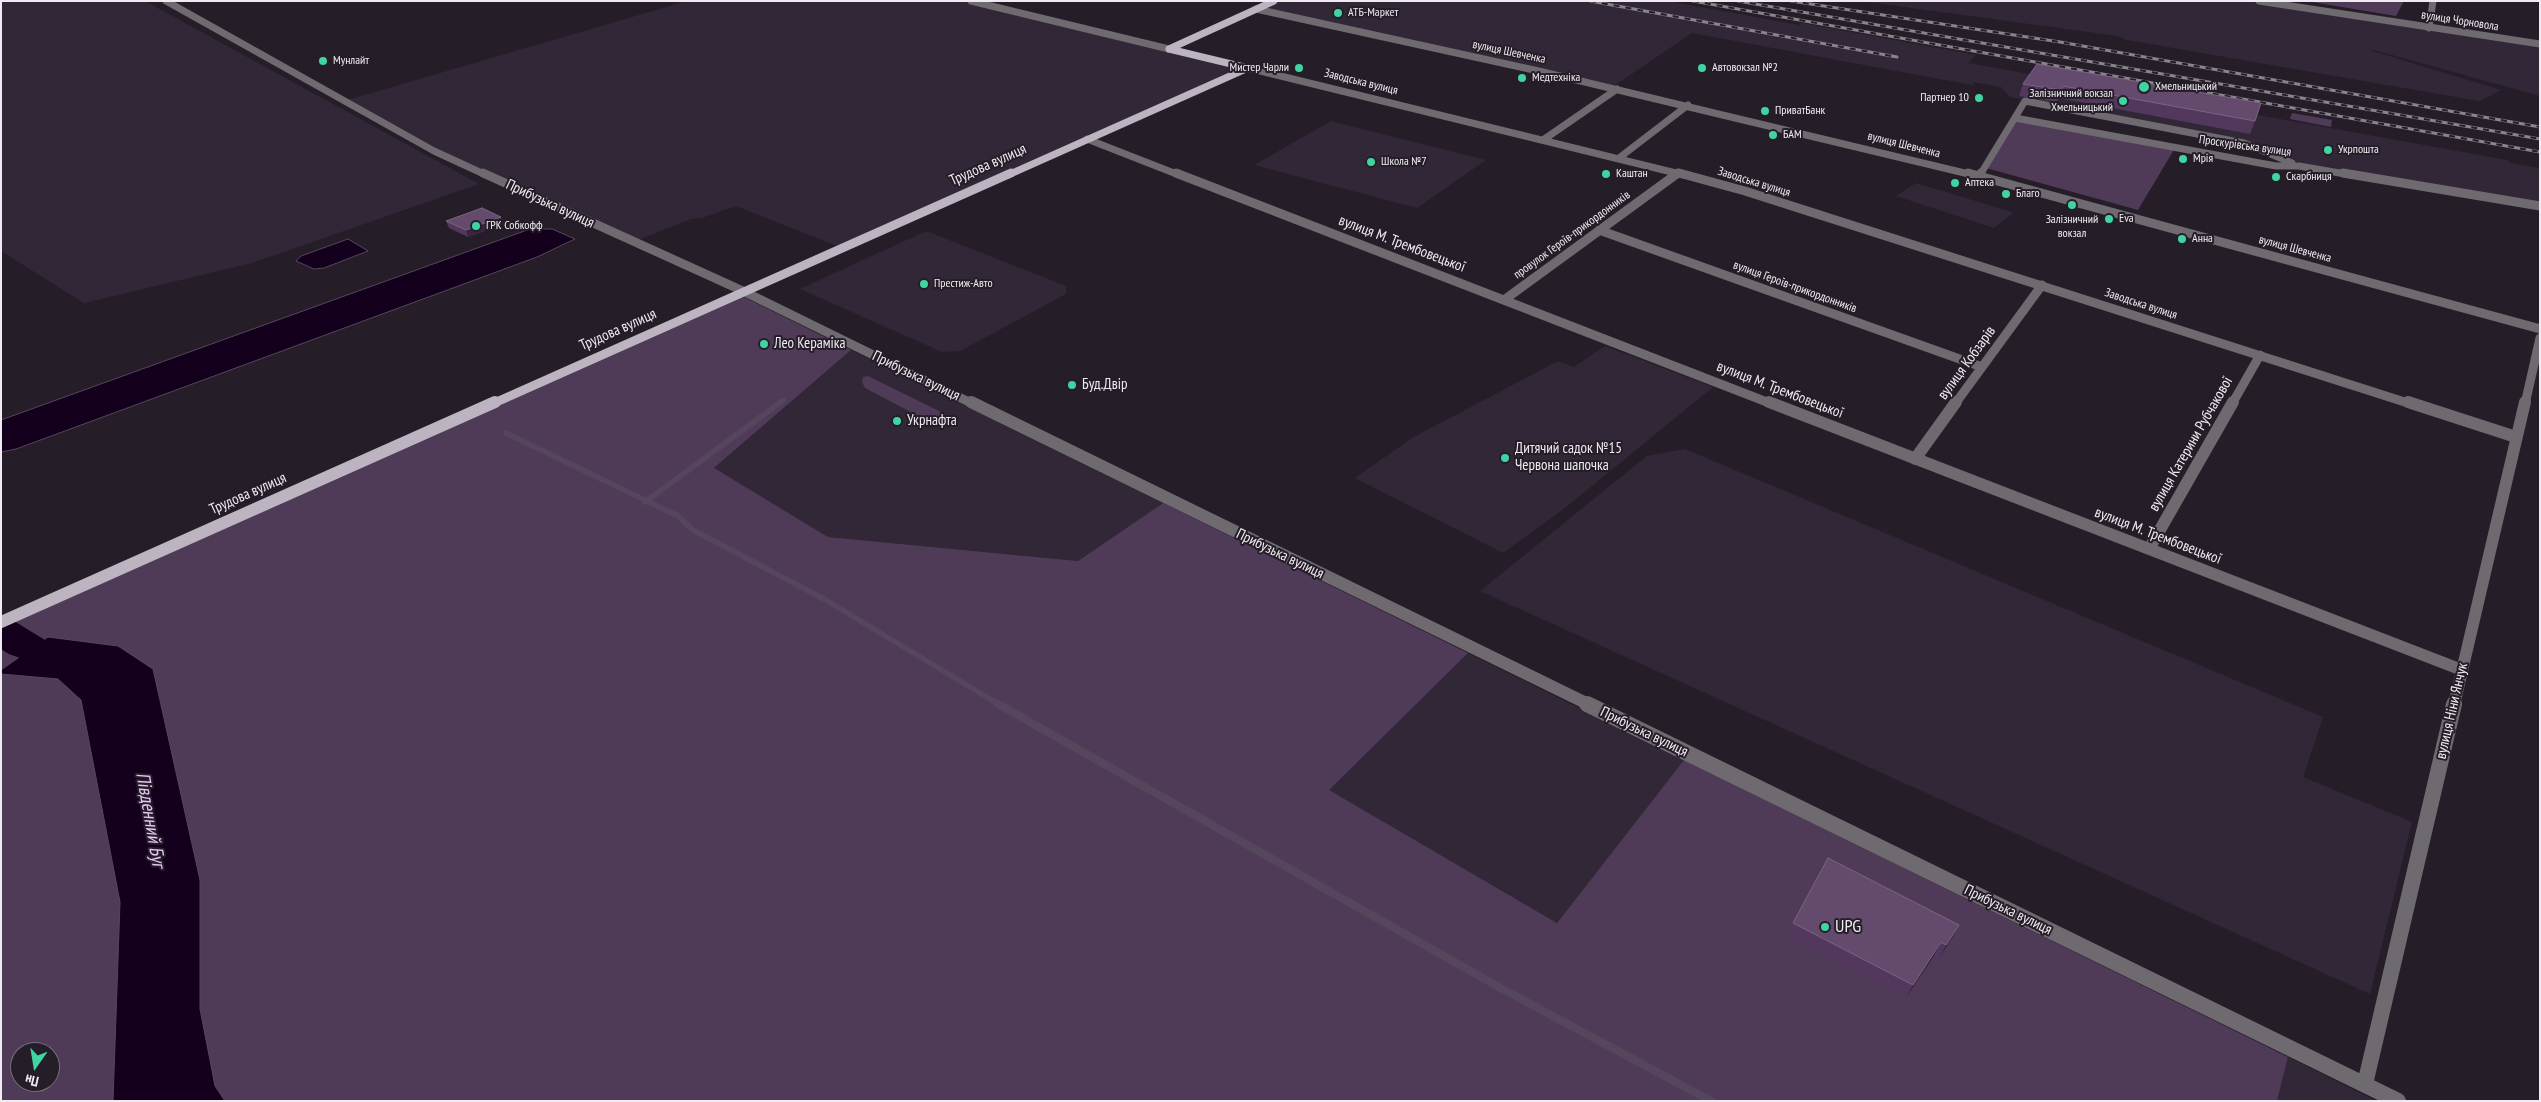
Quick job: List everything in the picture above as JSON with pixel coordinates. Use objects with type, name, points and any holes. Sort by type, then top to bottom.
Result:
[{"type":"main road","points":[[1169,49],[1274,1]]},
{"type":"main road","name":"Заводська вулиця","points":[[1169,49],[1248,68]]},
{"type":"main road","name":"Трудова вулиця","points":[[1,622],[1248,68]]},
{"type":"street","name":"Прибузька вулиця","points":[[166,1],[238,41],[250,50],[434,151],[743,291],[2398,1101]]},
{"type":"street","name":"Заводська вулиця","points":[[971,1],[1169,49]]},
{"type":"street","name":"вулиця Чорновола","points":[[2259,1],[2540,44]]},
{"type":"street","points":[[2428,28],[2432,1]]},
{"type":"street","name":"вулиця Шевченка","points":[[1256,9],[1688,105],[1979,176],[2540,329]]},
{"type":"street","name":"Заводська вулиця","points":[[1248,68],[1619,158],[1745,191],[2516,437]]},
{"type":"street","points":[[1543,140],[1617,89]]},
{"type":"street","points":[[1979,176],[2026,101],[2244,143],[2299,166]]},
{"type":"street","points":[[1619,158],[1688,105]]},
{"type":"street","name":"Проскурівська вулиця","points":[[2015,118],[2276,166],[2299,166],[2540,206]]},
{"type":"street","name":"вулиця М. Трембовецької","points":[[1087,139],[2462,670]]},
{"type":"street","name":"провулок Героїв-прикордонників","points":[[1504,300],[1678,173]]},
{"type":"street","name":"вулиця Героїв-прикордонників","points":[[1599,230],[1982,367]]},
{"type":"street","name":"вулиця Кобзарів","points":[[1915,459],[2042,285]]},
{"type":"street","name":"вулиця Ніни Янчук","points":[[2365,1084],[2540,338]]},
{"type":"street","name":"вулиця Катерини Рубчакової","points":[[2149,549],[2260,355]]},
{"type":"shaded area","points":[[1,1],[145,1],[479,184],[252,263],[84,303],[1,251]]},
{"type":"shaded area","points":[[687,1],[971,1],[1248,68],[842,248],[736,206],[702,218],[691,219],[633,242],[496,179],[344,101]]},
{"type":"shaded area","points":[[1279,1],[1668,1],[1976,55],[1968,63],[2508,160],[2509,163],[2540,168],[2540,203],[2302,164],[2247,141],[2010,97],[2001,87],[1974,82],[1972,85],[1692,33],[1614,86],[1262,9]]},
{"type":"shaded area","points":[[1860,1],[2249,1],[2540,46],[2540,96],[2374,50],[2369,50],[2501,90],[2479,101],[2127,40],[2118,36]]},
{"type":"shaded area","points":[[2306,1],[2404,1],[2396,16]]},
{"type":"shaded area","points":[[2292,113],[2332,120],[2331,127],[2290,119]]},
{"type":"shaded area","points":[[2015,118],[2175,148],[2138,210],[1986,168]]},
{"type":"shaded area","name":"Школа №7","points":[[1331,121],[1486,160],[1417,208],[1254,165]]},
{"type":"shaded area","points":[[1916,183],[2014,212],[1994,228],[1896,196]]},
{"type":"shaded area","points":[[926,231],[1066,286],[1066,294],[960,351],[942,352],[800,289]]},
{"type":"shaded area","points":[[742,296],[851,350],[714,468],[828,537],[1078,561],[1163,503],[1468,653],[1329,790],[1557,923],[1684,760],[2288,1057],[2277,1101],[1,1101],[1,627]]},
{"type":"shaded area","name":"Дитячий садок №15 Червона шапочка","points":[[1605,346],[1713,387],[1565,508],[1503,553],[1355,478],[1412,438],[1558,361],[1574,367]]},
{"type":"shaded area","points":[[851,350],[1163,503],[1078,561],[828,537],[713,469]]},
{"type":"shaded area","points":[[868,376],[941,412],[941,415],[926,420],[865,388],[862,382],[863,377]]},
{"type":"shaded area","points":[[1685,449],[2323,717],[2303,777],[2412,822],[2370,994],[1480,591],[1647,456]]},
{"type":"shaded area","points":[[1468,653],[1684,760],[1557,923],[1328,790]]},
{"type":"shaded area","points":[[2288,1057],[2376,1101],[2277,1101]]},
{"type":"water","points":[[530,229],[552,229],[575,239],[537,257],[16,449],[1,452],[1,420]]},
{"type":"water","points":[[348,239],[368,251],[324,268],[314,269],[296,261],[301,256]]},
{"type":"water","points":[[48,637],[118,646],[153,669],[200,880],[200,1009],[215,1086],[225,1101],[113,1101],[120,902],[81,700],[58,679],[1,674],[1,670]]},
{"type":"building","points":[[2037,64],[2261,103],[2255,121],[2063,86],[2061,90],[2023,84]]},
{"type":"building","points":[[482,208],[501,217],[466,230],[446,221]]},
{"type":"building","name":"UPG","points":[[1828,858],[1959,925],[1946,945],[1941,942],[1913,985],[1793,923]]},
{"type":"waterway","points":[[779,404],[784,400]]},
{"type":"waterway","points":[[647,501],[781,402]]},
{"type":"waterway","points":[[506,433],[647,501]]},
{"type":"waterway","points":[[647,501],[678,516],[693,530],[824,599],[1000,705]]},
{"type":"waterway","name":"Південний Буг","points":[[1,630],[22,645],[37,651],[78,659]]},
{"type":"waterway","points":[[998,704],[1497,986],[1711,1101]]},
{"type":"railway","points":[[1590,1],[1897,57]]},
{"type":"railway","points":[[1693,1],[2540,152]]},
{"type":"railway","points":[[1738,1],[2540,139]]},
{"type":"railway","points":[[1791,1],[2060,42],[2540,127]]},
{"type":"place","name":"АТБ-Маркет","points":[[1338,13]]},
{"type":"place","name":"Мунлайт","points":[[323,61]]},
{"type":"place","name":"Мистер Чарли","points":[[1299,68]]},
{"type":"place","name":"Автовокзал №2","points":[[1702,68]]},
{"type":"place","name":"Медтехніка","points":[[1522,78]]},
{"type":"place","name":"Хмельницький","points":[[2144,87]]},
{"type":"place","name":"Партнер 10","points":[[1979,98]]},
{"type":"place","name":"Залізничний вокзал Хмельницький","points":[[2123,101]]},
{"type":"place","name":"ПриватБанк","points":[[1765,111]]},
{"type":"place","name":"БАМ","points":[[1773,135]]},
{"type":"place","name":"Укрпошта","points":[[2328,150]]},
{"type":"place","name":"Мрія","points":[[2183,159]]},
{"type":"place","name":"Школа №7","points":[[1371,162]]},
{"type":"place","name":"Каштан","points":[[1606,174]]},
{"type":"place","name":"Скарбниця","points":[[2276,177]]},
{"type":"place","name":"Аптека","points":[[1955,183]]},
{"type":"place","name":"Благо","points":[[2006,194]]},
{"type":"place","name":"Залізничний вокзал","points":[[2072,205]]},
{"type":"place","name":"Eva","points":[[2109,219]]},
{"type":"place","name":"ГРК Собкофф","points":[[476,226]]},
{"type":"place","name":"Анна","points":[[2182,239]]},
{"type":"place","name":"Престиж-Авто","points":[[924,284]]},
{"type":"place","name":"Лео Кераміка","points":[[764,344]]},
{"type":"place","name":"Буд.Двір","points":[[1072,385]]},
{"type":"place","name":"Укрнафта","points":[[897,421]]},
{"type":"place","name":"Дитячий садок №15 Червона шапочка","points":[[1505,458]]},
{"type":"place","name":"UPG","points":[[1825,927]]}]
